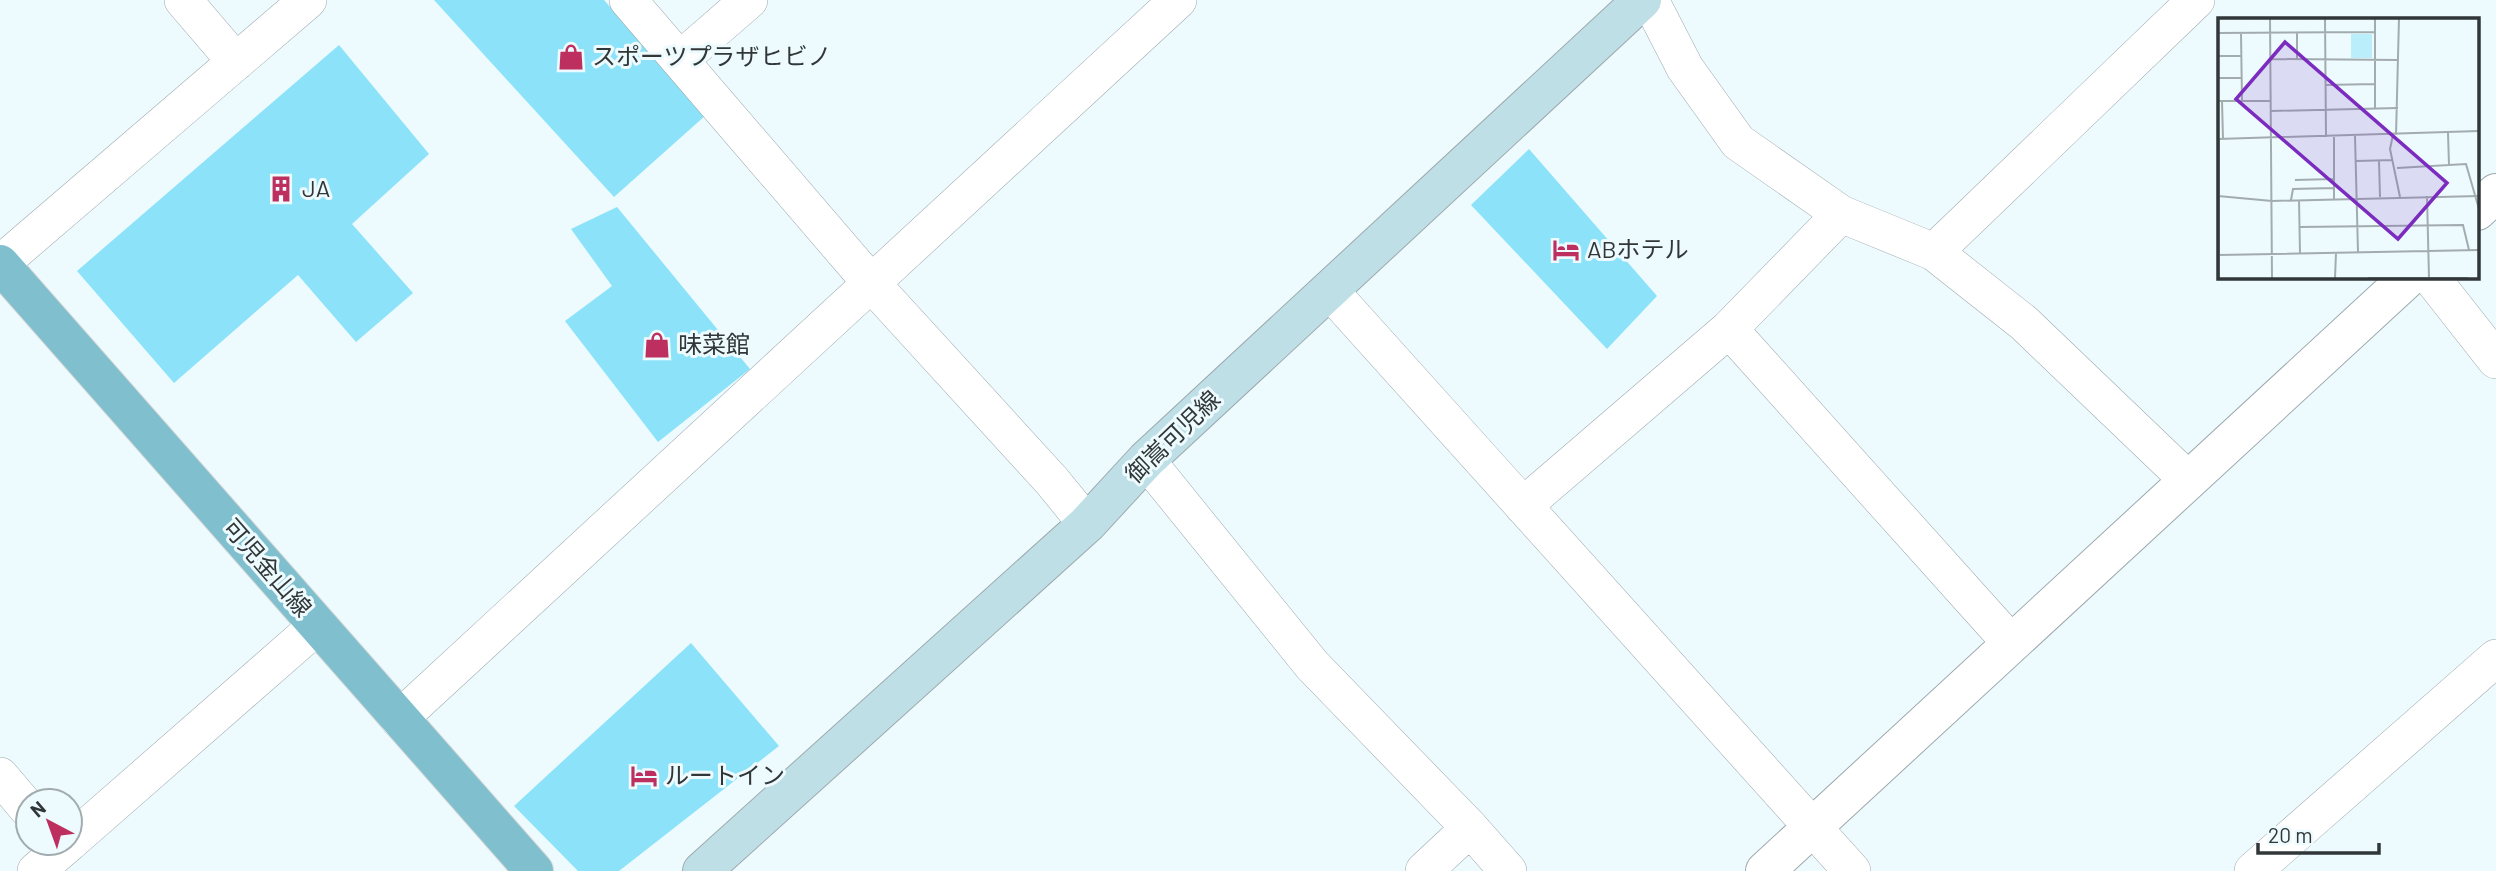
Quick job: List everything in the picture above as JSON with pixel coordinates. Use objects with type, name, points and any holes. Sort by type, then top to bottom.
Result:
[{"type":"main road","name":"御嵩可児線","points":[[702,871],[1087,524],[1146,460],[1642,0]]},
{"type":"main road","name":"可児金山線","points":[[0,264],[534,871]]},
{"type":"street","points":[[183,0],[236,62]]},
{"type":"street","points":[[0,264],[308,0]]},
{"type":"street","points":[[628,0],[872,284],[1052,481],[1087,524]]},
{"type":"street","points":[[681,60],[749,0]]},
{"type":"street","points":[[399,719],[1178,0]]},
{"type":"street","points":[[1650,0],[1685,68],[1738,142],[1841,214],[1934,252],[2024,323],[2188,480]]},
{"type":"street","points":[[1934,252],[2196,0]]},
{"type":"street","points":[[2478,210],[2496,192]]},
{"type":"street","points":[[1523,506],[1729,329],[1841,214]]},
{"type":"street","points":[[1765,871],[2408,278]]},
{"type":"street","points":[[2432,278],[2496,360]]},
{"type":"street","points":[[1330,291],[1852,871]]},
{"type":"street","points":[[1729,329],[2011,643]]},
{"type":"street","points":[[1146,460],[1312,665],[1470,828],[1508,871]]},
{"type":"street","points":[[84,827],[317,625]]},
{"type":"street","points":[[2253,871],[2496,658]]},
{"type":"street","points":[[0,776],[14,792]]},
{"type":"street","points":[[1424,871],[1470,828]]},
{"type":"building","name":"スポーツプラザヒビノ","points":[[434,0],[604,0],[706,115],[614,197]]},
{"type":"building","name":"JA","points":[[339,45],[429,154],[352,224],[413,293],[356,342],[298,275],[174,383],[77,271]]},
{"type":"building","name":"ABホテル","points":[[1529,149],[1657,296],[1607,349],[1471,205]]},
{"type":"building","name":"味菜館","points":[[617,207],[750,369],[658,442],[565,321],[612,286],[571,229]]},
{"type":"building","name":"ルートイン","points":[[691,643],[779,746],[619,871],[578,871],[514,806]]},
{"type":"place","name":"スポーツプラザヒビノ","points":[[571,57]]},
{"type":"place","name":"JA","points":[[281,189]]},
{"type":"place","name":"ABホテル","points":[[1566,250]]},
{"type":"place","name":"味菜館","points":[[657,345]]},
{"type":"place","name":"ルートイン","points":[[644,776]]}]
